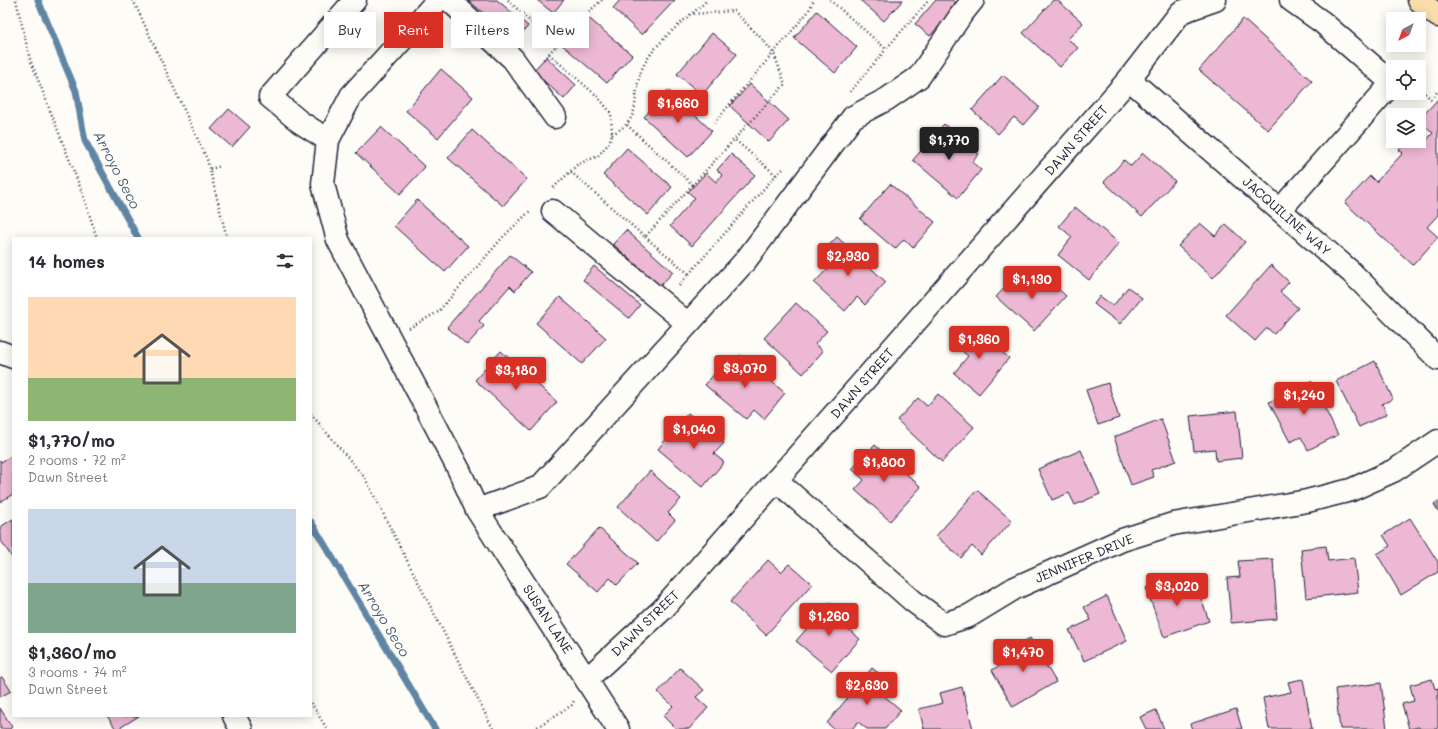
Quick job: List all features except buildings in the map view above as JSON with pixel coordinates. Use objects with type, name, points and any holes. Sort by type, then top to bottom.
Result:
[{"type":"main road","points":[[1419,0],[1438,16]]},
{"type":"street","points":[[355,0],[270,97],[300,122],[328,140],[351,96],[438,0]]},
{"type":"street","points":[[449,0],[513,59],[555,117]]},
{"type":"street","points":[[477,510],[540,487],[746,260],[853,117],[887,100],[919,77],[961,15],[973,0]]},
{"type":"street","name":"DAWN STREET","points":[[587,679],[663,609],[1129,79],[1181,12],[1216,0]]},
{"type":"street","points":[[1280,210],[1392,83],[1322,22],[1291,0]]},
{"type":"street","name":"JACQUILINE WAY","points":[[1129,79],[1351,272],[1438,359]]},
{"type":"street","name":"SUSAN LANE","points":[[328,140],[323,184],[338,240],[459,470],[477,510],[618,729]]},
{"type":"street","points":[[546,203],[688,324]]},
{"type":"street","points":[[0,352],[12,357]]},
{"type":"street","name":"JENNIFER DRIVE","points":[[776,480],[912,601],[944,624],[970,616],[1016,588],[1122,540],[1173,524],[1307,501],[1351,490],[1395,470],[1438,441]]},
{"type":"street","points":[[235,717],[242,729]]},
{"type":"path","points":[[16,0],[30,59],[82,192],[97,237]]},
{"type":"path","points":[[133,0],[207,159],[227,237]]},
{"type":"path","points":[[508,0],[532,23]]},
{"type":"path","points":[[588,12],[602,0]]},
{"type":"path","points":[[612,134],[631,121],[635,108],[636,87],[642,68],[657,47],[707,0]]},
{"type":"path","points":[[714,123],[774,54],[808,12],[814,0]]},
{"type":"path","points":[[830,0],[886,49],[928,0]]},
{"type":"path","points":[[644,236],[785,84],[774,54],[764,41],[734,11],[692,14]]},
{"type":"path","points":[[527,78],[554,48]]},
{"type":"path","points":[[390,340],[438,312],[503,237],[546,203],[578,164],[598,156],[609,143],[612,134],[611,113],[598,97],[549,54]]},
{"type":"path","points":[[1426,94],[1431,99],[1438,91]]},
{"type":"path","points":[[627,125],[692,184]]},
{"type":"path","points":[[664,304],[776,175],[734,139]]},
{"type":"path","points":[[210,170],[221,166]]},
{"type":"path","points":[[571,172],[689,274]]},
{"type":"path","points":[[312,415],[365,478],[493,729]]},
{"type":"path","points":[[534,729],[572,705],[587,679]]},
{"type":"path","points":[[312,705],[327,729]]},
{"type":"waterway","name":"Arroyo Seco","points":[[38,0],[76,91],[85,141],[137,237]]},
{"type":"waterway","name":"Arroyo Seco","points":[[312,524],[435,729]]}]
